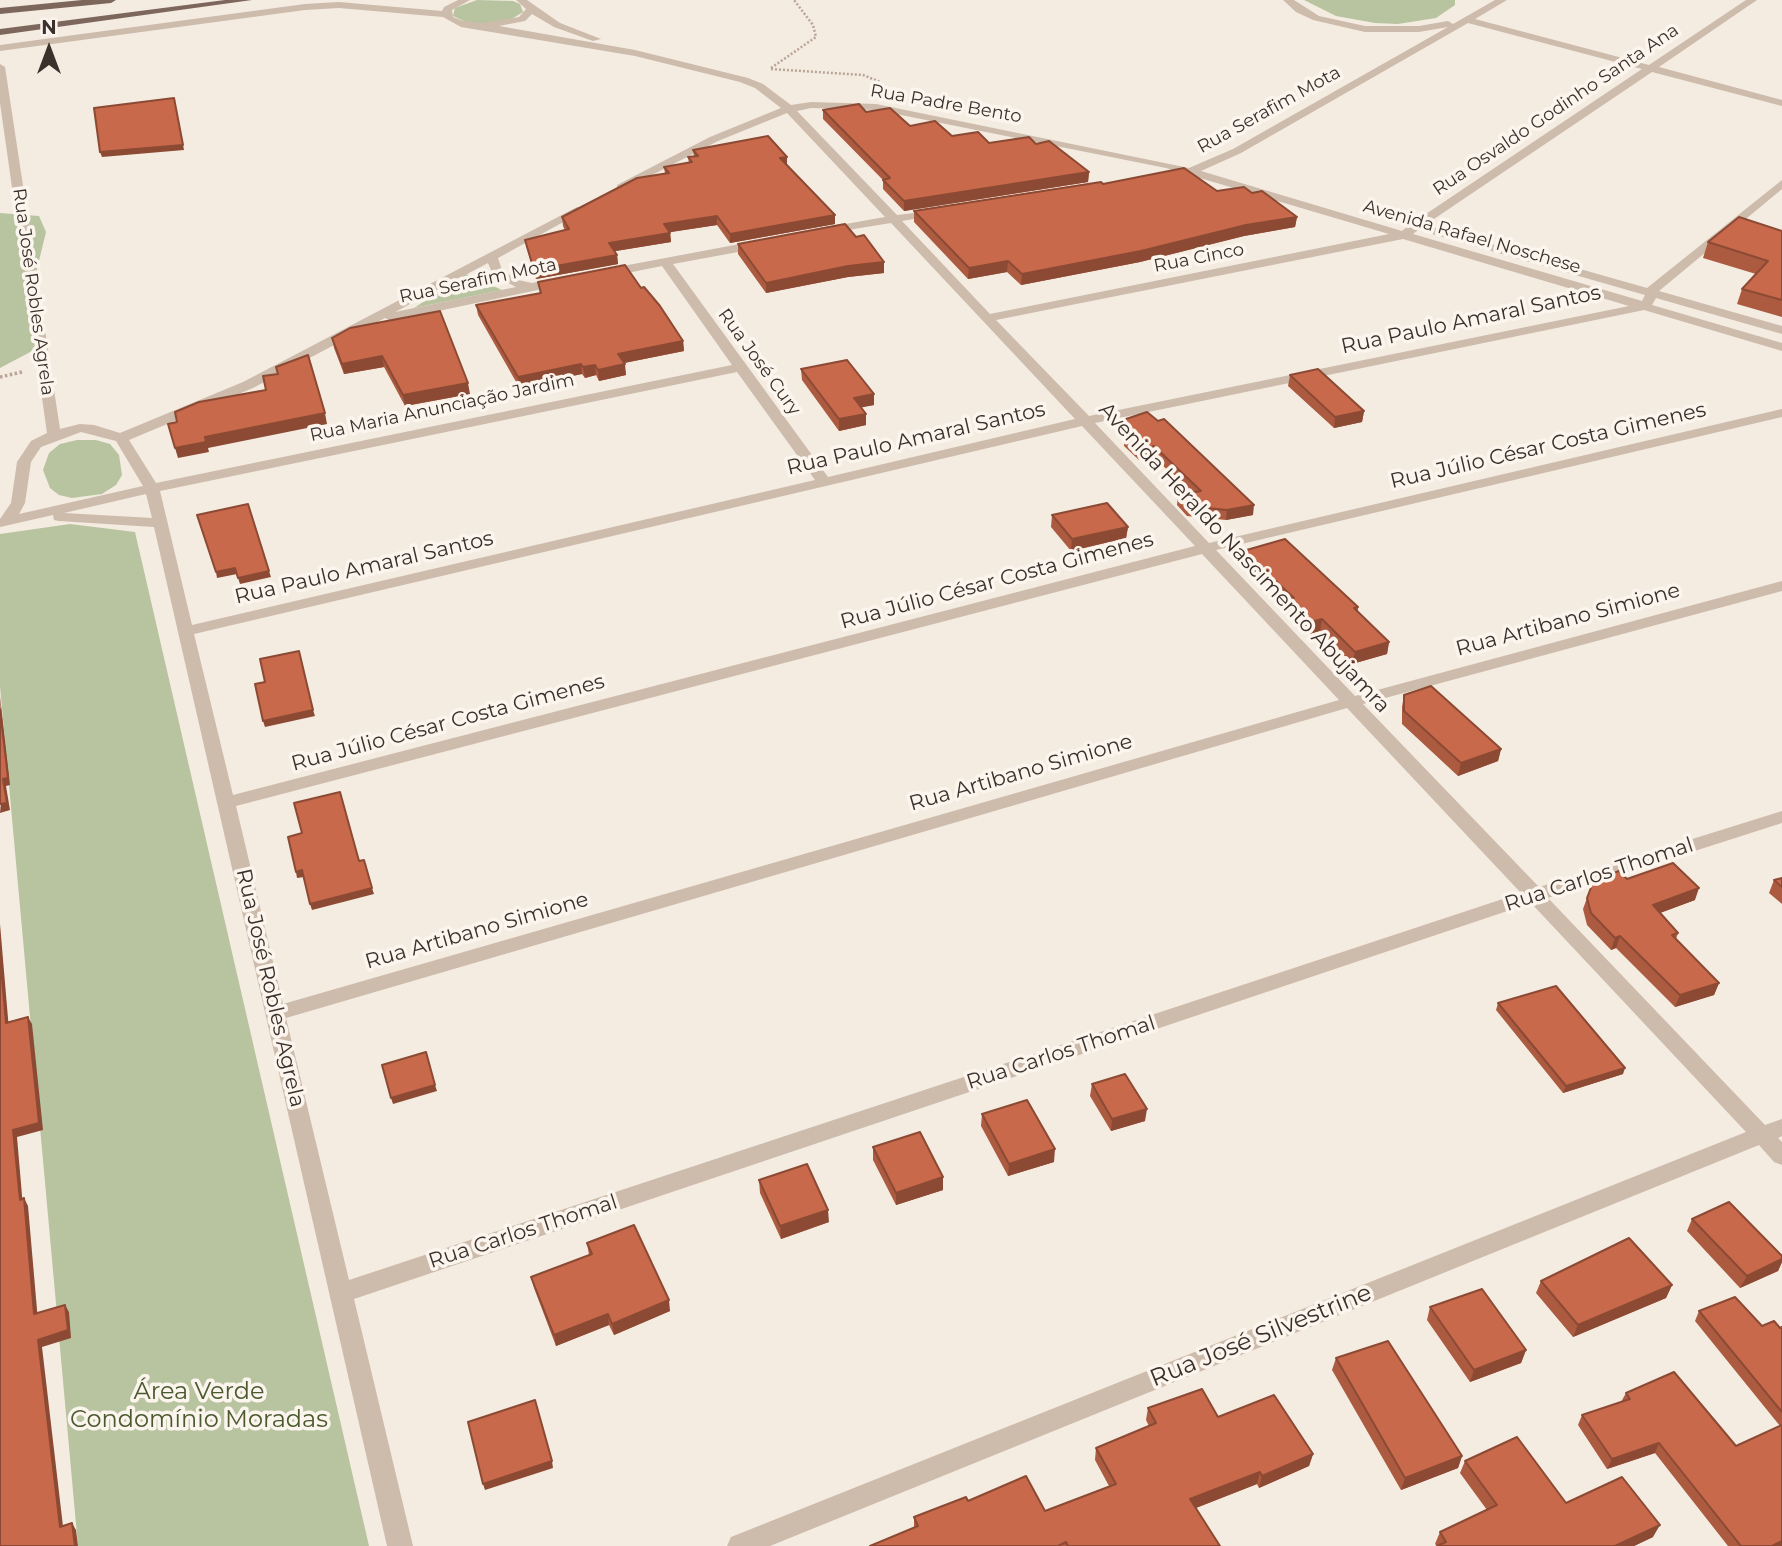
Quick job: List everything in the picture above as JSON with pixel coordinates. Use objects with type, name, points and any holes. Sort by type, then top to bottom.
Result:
[{"type":"main road","points":[[0,11],[111,0]]},
{"type":"main road","points":[[0,32],[247,0]]},
{"type":"street","points":[[447,7],[465,0]]},
{"type":"street","points":[[1287,0],[1298,10],[1383,39]]},
{"type":"street","name":"Rua Serafim Mota","points":[[1166,171],[1192,172],[1206,166],[1502,0]]},
{"type":"street","name":"Rua Osvaldo Godinho Santa Ana","points":[[1416,226],[1752,0]]},
{"type":"street","points":[[0,48],[305,7],[382,8],[432,2]]},
{"type":"street","points":[[1466,20],[1470,2]]},
{"type":"street","points":[[483,26],[522,19],[526,3]]},
{"type":"street","name":"Avenida Heraldo Nascimento Abujamra","points":[[526,3],[557,25],[635,53]]},
{"type":"street","name":"Avenida Heraldo Nascimento Abujamra","points":[[382,8],[447,7],[461,24],[635,53],[750,82],[789,109],[1535,895],[1772,1131],[1782,1156]]},
{"type":"street","points":[[1338,25],[1392,31],[1466,20],[1782,103]]},
{"type":"street","points":[[1381,68],[1392,48]]},
{"type":"street","name":"Rua José Robles Agrela","points":[[0,67],[54,435]]},
{"type":"street","name":"Rua Padre Bento","points":[[121,438],[248,385],[714,139],[789,109],[811,106],[876,107],[1166,171],[1206,166]]},
{"type":"street","name":"Avenida Rafael Noschese","points":[[1206,166],[1649,297],[1782,347]]},
{"type":"street","name":"Avenida Rafael Noschese","points":[[1192,172],[1403,235],[1782,330]]},
{"type":"street","name":"Rua Paulo Amaral Santos","points":[[186,631],[1086,421],[1649,297],[1782,183]]},
{"type":"street","points":[[813,234],[947,210]]},
{"type":"street","name":"Rua Cinco","points":[[987,318],[1403,235],[1416,226]]},
{"type":"street","points":[[598,274],[772,242]]},
{"type":"street","points":[[492,258],[494,268],[502,276],[532,287]]},
{"type":"street","name":"Rua José Cury","points":[[665,262],[824,482]]},
{"type":"street","name":"Rua Serafim Mota","points":[[373,320],[572,279]]},
{"type":"street","name":"Rua Maria Anunciação Jardim","points":[[9,521],[152,488],[740,367]]},
{"type":"street","name":"Rua Júlio César Costa Gimenes","points":[[226,803],[1206,548],[1782,413]]},
{"type":"street","points":[[121,438],[94,429],[80,428],[54,435],[36,444],[24,462],[18,503],[9,521],[89,517],[160,523]]},
{"type":"street","name":"Rua José Robles Agrela","points":[[121,438],[152,488],[400,1546]]},
{"type":"street","name":"Rua Artibano Simione","points":[[276,1013],[1351,702],[1782,586]]},
{"type":"street","name":"Rua Carlos Thomal","points":[[341,1293],[1535,895],[1782,817]]},
{"type":"street","name":"Rua José Silvestrine","points":[[740,1546],[1772,1131]]},
{"type":"path","points":[[750,82],[816,37],[813,25],[794,0]]},
{"type":"green space","points":[[477,0],[513,1],[520,4],[523,12],[510,20],[487,24],[466,22],[453,16],[455,8]]},
{"type":"green space","points":[[1304,0],[1455,0],[1455,5],[1436,18],[1398,24],[1336,16]]},
{"type":"green space","points":[[0,213],[39,216],[46,232],[37,269],[34,350],[0,368]]},
{"type":"green space","points":[[466,274],[502,290],[414,308]]},
{"type":"green space","points":[[96,440],[110,444],[119,455],[122,475],[116,485],[102,494],[72,498],[59,495],[50,488],[43,470],[49,453],[60,444]]},
{"type":"green space","name":"Área Verde Condomínio Moradas","points":[[70,524],[135,532],[369,1546],[78,1546],[0,686],[0,534]]},
{"type":"building","points":[[174,98],[183,145],[100,152],[94,108]]},
{"type":"building","points":[[859,104],[866,112],[890,108],[910,126],[935,121],[952,136],[978,132],[989,143],[1029,137],[1036,144],[1049,141],[1089,172],[904,201],[883,180],[890,178],[823,110]]},
{"type":"building","points":[[768,136],[787,157],[780,158],[835,215],[730,234],[717,216],[664,224],[670,233],[609,243],[617,255],[534,270],[525,240],[569,229],[562,217],[637,178],[669,173],[664,167],[692,162],[688,157],[698,156],[693,150]]},
{"type":"building","points":[[1184,168],[1217,191],[1244,187],[1252,193],[1262,191],[1297,217],[1246,225],[1141,251],[1022,274],[1008,261],[969,268],[914,211],[1101,182],[1103,184]]},
{"type":"building","points":[[1739,217],[1782,231],[1782,300],[1742,289],[1768,261],[1708,242]]},
{"type":"building","points":[[845,224],[856,237],[864,235],[884,262],[848,266],[766,283],[738,244]]},
{"type":"building","points":[[625,265],[641,288],[644,287],[660,306],[683,341],[618,354],[625,364],[598,370],[595,365],[583,367],[581,364],[518,377],[476,305],[541,293],[538,282]]},
{"type":"building","points":[[440,311],[468,383],[403,395],[382,356],[342,364],[332,338],[350,328]]},
{"type":"building","points":[[308,355],[325,413],[205,437],[206,442],[175,448],[168,424],[177,422],[175,412],[199,402],[266,390],[263,376],[278,374],[276,367]]},
{"type":"building","points":[[847,360],[874,394],[854,398],[866,414],[839,419],[801,369]]},
{"type":"building","points":[[1318,369],[1364,411],[1335,417],[1290,375]]},
{"type":"building","points":[[1147,412],[1158,421],[1164,419],[1254,505],[1227,510],[1188,506],[1178,495],[1201,491],[1154,446],[1140,450],[1125,436],[1126,419]]},
{"type":"building","points":[[1107,503],[1128,527],[1072,539],[1052,515]]},
{"type":"building","points":[[248,504],[269,571],[238,578],[235,568],[216,572],[197,515]]},
{"type":"building","points":[[1285,539],[1358,607],[1354,608],[1389,642],[1355,652],[1322,619],[1311,622],[1287,601],[1294,598],[1243,551]]},
{"type":"building","points":[[299,651],[313,710],[263,721],[255,684],[265,682],[260,659]]},
{"type":"building","points":[[1431,686],[1501,749],[1461,763],[1404,711],[1404,695]]},
{"type":"building","points":[[0,709],[8,778],[3,779],[7,803],[0,804]]},
{"type":"building","points":[[340,792],[359,861],[364,860],[372,888],[310,904],[302,870],[296,872],[288,837],[302,833],[294,803]]},
{"type":"building","points":[[1673,863],[1699,888],[1653,905],[1678,933],[1672,935],[1719,983],[1680,995],[1620,936],[1615,938],[1591,913],[1587,898],[1592,885],[1602,877],[1619,871],[1627,879]]},
{"type":"building","points":[[1782,878],[1782,887],[1774,880]]},
{"type":"building","points":[[0,955],[6,1023],[28,1017],[39,1123],[13,1130],[20,1200],[24,1198],[34,1314],[65,1305],[68,1330],[38,1340],[60,1527],[72,1523],[75,1546],[0,1546]]},
{"type":"building","points":[[1556,986],[1625,1068],[1566,1086],[1498,1003]]},
{"type":"building","points":[[426,1052],[435,1085],[391,1098],[382,1065]]},
{"type":"building","points":[[1125,1074],[1147,1109],[1112,1119],[1092,1084]]},
{"type":"building","points":[[1027,1100],[1055,1149],[1009,1164],[982,1114]]},
{"type":"building","points":[[920,1132],[943,1177],[896,1193],[873,1147]]},
{"type":"building","points":[[807,1164],[828,1210],[780,1226],[759,1180]]},
{"type":"building","points":[[1729,1202],[1782,1259],[1747,1276],[1692,1219]]},
{"type":"building","points":[[634,1225],[669,1300],[612,1324],[608,1314],[554,1335],[531,1277],[592,1254],[587,1243]]},
{"type":"building","points":[[1629,1238],[1672,1285],[1578,1325],[1541,1281]]},
{"type":"building","points":[[1482,1289],[1526,1350],[1474,1370],[1430,1307]]},
{"type":"building","points":[[1735,1297],[1762,1326],[1774,1321],[1782,1327],[1782,1412],[1699,1311]]},
{"type":"building","points":[[1388,1341],[1462,1456],[1405,1478],[1336,1358]]},
{"type":"building","points":[[1674,1372],[1736,1446],[1782,1425],[1782,1541],[1772,1546],[1741,1546],[1659,1443],[1612,1459],[1582,1415],[1630,1399],[1626,1393]]},
{"type":"building","points":[[1202,1389],[1218,1417],[1274,1395],[1313,1454],[1262,1476],[1260,1472],[1190,1499],[1220,1546],[1068,1546],[1066,1542],[1058,1546],[870,1546],[918,1526],[914,1517],[966,1497],[968,1501],[1026,1476],[1045,1511],[1116,1484],[1096,1448],[1156,1423],[1148,1408]]},
{"type":"building","points":[[535,1400],[552,1461],[483,1484],[468,1422]]},
{"type":"building","points":[[1517,1437],[1566,1503],[1622,1477],[1660,1525],[1615,1546],[1437,1546],[1446,1542],[1440,1532],[1497,1505],[1465,1461]]}]
